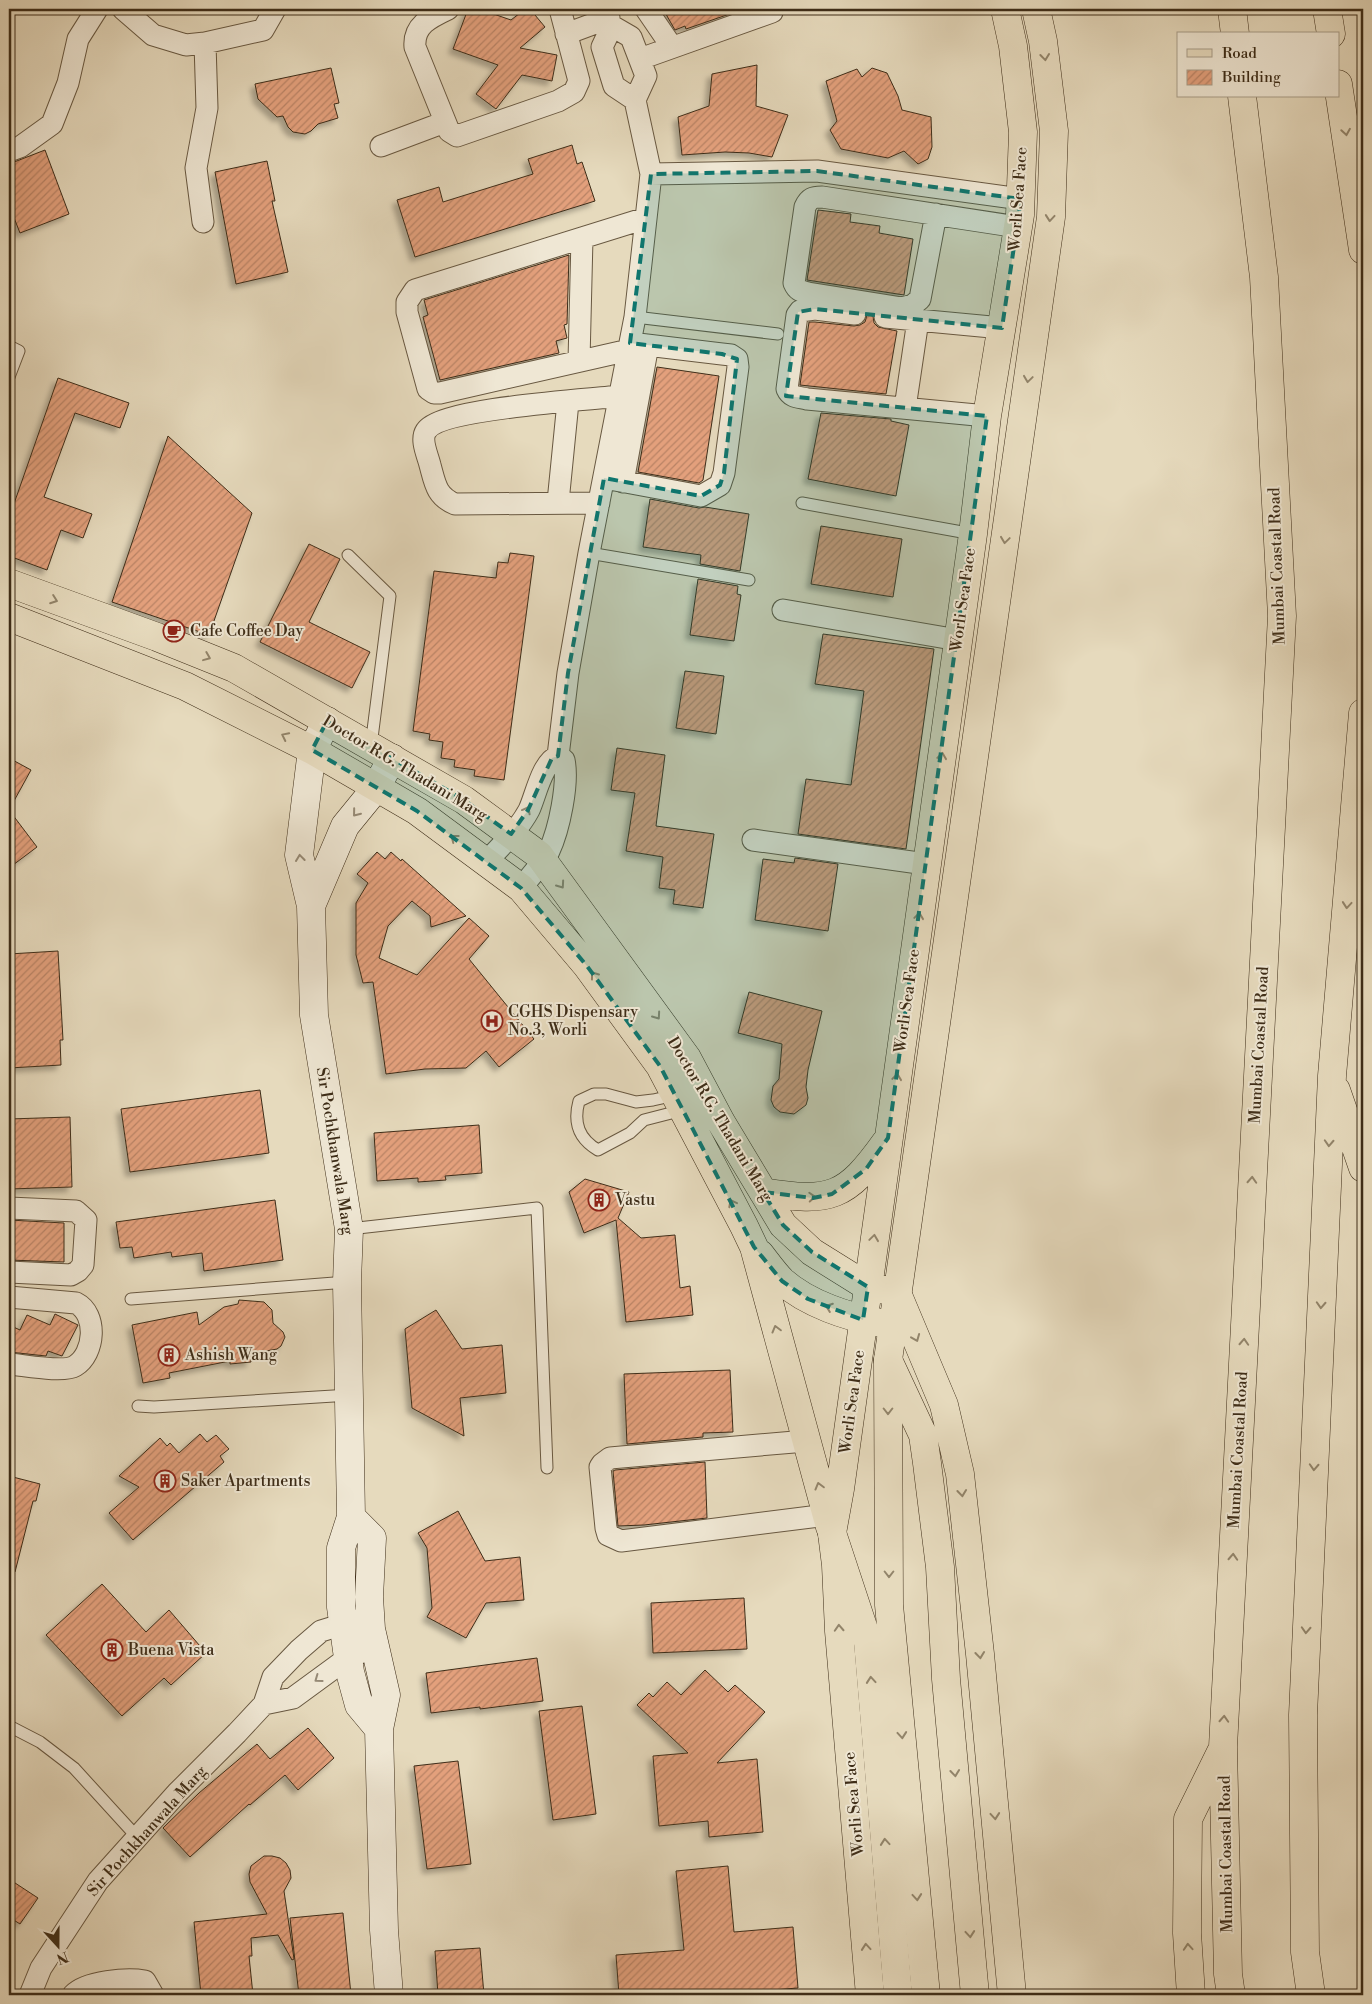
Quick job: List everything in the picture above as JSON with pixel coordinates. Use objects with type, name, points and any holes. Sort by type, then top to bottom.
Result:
[{"type":"main road","name":"Worli Sea Face","points":[[870,1995],[839,1631],[836,1565],[829,1524],[840,1489],[973,534],[987,416],[1018,227],[1021,199],[1023,132],[1013,46],[1005,9]]},
{"type":"main road","name":"Worli Sea Face","points":[[926,1995],[889,1604],[888,1360],[1051,217],[1054,131],[1043,40],[1036,9]]},
{"type":"main road","points":[[1232,9],[1235,32]]},
{"type":"main road","points":[[1327,9],[1331,32]]},
{"type":"main road","points":[[1340,97],[1363,250]]},
{"type":"main road","name":"Mumbai Coastal Road","points":[[1232,1995],[1228,1974],[1223,1747],[1282,616],[1264,277],[1242,98]]},
{"type":"main road","name":"Doctor R.G. Thadani Marg","points":[[9,583],[157,637],[234,668],[464,800],[539,855],[687,1058],[721,1122],[783,1225],[812,1252],[868,1287]]},
{"type":"main road","name":"Doctor R.G. Thadani Marg","points":[[9,618],[185,686],[312,750],[441,828],[520,888],[587,966],[660,1066],[754,1247]]},
{"type":"main road","points":[[1312,1995],[1305,1952],[1303,1715],[1332,1076],[1363,713]]},
{"type":"main road","points":[[618,1008],[640,992]]},
{"type":"main road","points":[[1332,1076],[1363,1168]]},
{"type":"main road","points":[[763,1192],[813,1198],[832,1194],[849,1185],[866,1169],[888,1138]]},
{"type":"main road","points":[[754,1247],[782,1281],[808,1300],[863,1320],[893,1325]]},
{"type":"main road","points":[[754,1247],[829,1524],[868,1642],[898,1995]]},
{"type":"main road","points":[[868,1287],[898,1293],[944,1405],[960,1474],[981,1664],[1012,1995]]},
{"type":"main road","points":[[888,1360],[923,1435],[940,1567],[946,1679],[975,1995]]},
{"type":"main road","points":[[1191,1995],[1187,1933],[1188,1819],[1223,1747]]},
{"type":"street","points":[[9,151],[20,147],[52,124],[68,83],[78,39],[97,9]]},
{"type":"street","points":[[123,9],[153,35],[186,46],[263,30],[275,9]]},
{"type":"street","points":[[448,9],[426,20],[417,30],[414,38],[414,47],[449,131],[457,136],[558,101],[574,92],[579,80],[560,9]]},
{"type":"street","points":[[646,9],[672,47]]},
{"type":"street","points":[[640,59],[772,12],[772,9]]},
{"type":"street","points":[[566,34],[609,18]]},
{"type":"street","points":[[558,756],[568,673],[589,553],[599,503],[613,480],[636,346],[635,317],[651,174],[635,100],[646,76],[631,37],[609,18]]},
{"type":"street","points":[[609,18],[602,47],[614,86],[635,100]]},
{"type":"street","points":[[203,222],[196,168],[207,108],[205,43]]},
{"type":"street","points":[[381,146],[445,122]]},
{"type":"street","points":[[651,174],[817,171],[1021,199]]},
{"type":"street","points":[[936,214],[920,299],[913,305],[902,308],[808,292],[796,288],[794,283],[804,207],[813,197],[822,197],[936,214],[1018,227]]},
{"type":"street","points":[[613,480],[701,496],[720,485],[724,473],[738,367],[736,359],[722,354],[636,346],[579,361],[434,393],[428,389],[407,302],[415,290],[646,218]]},
{"type":"street","points":[[579,361],[582,238]]},
{"type":"street","points":[[987,416],[793,397],[787,389],[797,315],[800,311],[815,309],[1002,328]]},
{"type":"street","points":[[905,408],[918,320]]},
{"type":"street","points":[[613,480],[620,396],[636,346]]},
{"type":"street","points":[[599,503],[455,504],[449,502],[441,497],[434,479],[424,440],[425,432],[431,426],[473,412],[620,396]]},
{"type":"street","points":[[558,502],[568,402]]},
{"type":"street","points":[[783,610],[958,640]]},
{"type":"street","name":"Sir Pochkhanwala Marg","points":[[327,721],[312,750],[299,855],[311,906],[314,1015],[349,1229],[347,1282],[351,1517],[342,1548],[341,1607],[348,1657],[359,1705],[379,1729]]},
{"type":"street","name":"Sir Pochkhanwala Marg","points":[[311,906],[345,826],[376,788],[381,752]]},
{"type":"street","points":[[486,862],[511,834],[528,810],[542,775],[552,758],[558,756]]},
{"type":"street","points":[[520,888],[549,851],[565,791],[567,773],[564,760],[558,756]]},
{"type":"street","points":[[753,840],[926,864]]},
{"type":"street","points":[[9,1208],[76,1211],[86,1220],[83,1265],[78,1271],[71,1275],[9,1272]]},
{"type":"street","points":[[9,1297],[76,1303],[87,1313],[91,1323],[89,1347],[84,1357],[74,1366],[64,1369],[9,1364]]},
{"type":"street","points":[[806,1441],[610,1458],[600,1468],[606,1528],[608,1534],[621,1541],[829,1524]]},
{"type":"street","points":[[351,1517],[372,1538],[369,1597],[371,1630],[386,1695],[379,1729],[384,1930],[389,1995]]},
{"type":"street","points":[[264,1704],[273,1677],[299,1650],[321,1631],[370,1616]]},
{"type":"street","points":[[264,1704],[293,1698],[348,1657],[376,1647]]},
{"type":"street","name":"Sir Pochkhanwala Marg","points":[[30,1995],[41,1968],[98,1881],[177,1792],[264,1704]]},
{"type":"street","points":[[73,1995],[90,1985],[133,1979],[144,1982],[153,1995]]},
{"type":"lane","points":[[635,317],[778,334]]},
{"type":"lane","points":[[9,346],[19,351],[9,377]]},
{"type":"lane","points":[[802,503],[973,534]]},
{"type":"lane","points":[[589,553],[748,580]]},
{"type":"lane","points":[[348,556],[390,596],[381,752]]},
{"type":"lane","points":[[594,1094],[606,1094],[636,1102],[662,1098],[679,1100],[644,1120],[630,1133],[598,1150],[586,1143],[579,1131],[576,1114],[580,1101],[594,1094]]},
{"type":"lane","points":[[349,1229],[537,1208],[548,1468]]},
{"type":"lane","points":[[131,1299],[347,1282]]},
{"type":"lane","points":[[138,1406],[154,1407],[350,1396]]},
{"type":"lane","points":[[9,1726],[40,1742],[74,1768],[137,1837]]},
{"type":"highlighted area","points":[[817,171],[1021,199],[1002,328],[815,309],[798,312],[786,396],[987,416],[888,1138],[866,1169],[832,1194],[813,1198],[763,1192],[783,1225],[812,1252],[868,1287],[863,1320],[808,1299],[782,1281],[754,1247],[660,1066],[587,966],[521,888],[417,811],[312,750],[327,721],[464,800],[511,834],[528,810],[552,758],[558,756],[568,673],[604,478],[701,496],[720,485],[724,473],[737,359],[722,354],[630,343],[651,174]]},
{"type":"building","points":[[468,9],[479,9],[511,20],[525,9],[530,9],[545,27],[520,48],[557,55],[552,81],[522,75],[496,109],[476,94],[498,65],[453,49]]},
{"type":"building","points":[[663,9],[744,9],[686,29],[685,26],[675,30]]},
{"type":"building","points":[[757,65],[756,106],[788,115],[772,157],[749,153],[725,152],[682,155],[678,117],[709,106],[712,74]]},
{"type":"building","points":[[331,68],[339,103],[334,104],[338,118],[318,124],[305,134],[293,132],[288,127],[283,116],[277,117],[258,99],[255,84]]},
{"type":"building","points":[[872,68],[887,73],[898,96],[902,110],[931,117],[932,147],[928,159],[918,164],[904,151],[888,158],[841,149],[830,130],[837,121],[826,81],[857,69],[862,77]]},
{"type":"building","points":[[572,145],[577,164],[582,162],[595,201],[415,257],[397,200],[439,187],[443,202],[533,174],[528,159]]},
{"type":"building","points":[[45,150],[69,214],[20,233],[9,205],[9,164]]},
{"type":"building","points":[[267,161],[275,201],[272,201],[288,272],[236,284],[215,172]]},
{"type":"building","points":[[818,210],[851,214],[850,222],[880,226],[879,233],[913,239],[904,295],[807,280]]},
{"type":"building","points":[[569,255],[567,324],[564,325],[567,338],[556,341],[559,353],[440,380],[423,317],[428,315],[424,300]]},
{"type":"building","points":[[867,315],[873,316],[874,323],[878,327],[897,331],[886,394],[800,385],[809,322],[854,326],[865,322]]},
{"type":"building","points":[[657,367],[719,376],[703,480],[699,483],[638,472]]},
{"type":"building","points":[[58,378],[129,403],[120,428],[75,413],[44,497],[92,514],[83,538],[61,530],[47,570],[9,556],[9,518]]},
{"type":"building","points":[[821,413],[891,419],[891,421],[909,425],[896,496],[808,479]]},
{"type":"building","points":[[168,436],[252,513],[209,635],[112,602]]},
{"type":"building","points":[[650,499],[699,508],[705,507],[749,514],[740,571],[700,564],[701,555],[643,547]]},
{"type":"building","points":[[821,526],[902,539],[893,597],[811,584]]},
{"type":"building","points":[[309,544],[340,559],[309,622],[370,652],[352,688],[260,642]]},
{"type":"building","points":[[510,553],[534,556],[504,780],[474,776],[475,770],[454,767],[455,760],[441,758],[443,742],[429,740],[430,734],[413,731],[434,571],[496,578],[498,562],[508,563]]},
{"type":"building","points":[[698,579],[738,586],[737,594],[741,595],[734,641],[690,635]]},
{"type":"building","points":[[823,634],[934,649],[906,849],[798,834],[806,779],[851,785],[864,691],[815,684]]},
{"type":"building","points":[[685,671],[724,676],[716,734],[676,728]]},
{"type":"building","points":[[617,748],[665,755],[656,826],[714,834],[703,908],[673,904],[675,890],[659,888],[663,857],[626,851],[635,793],[611,790]]},
{"type":"building","points":[[9,758],[31,770],[9,810]]},
{"type":"building","points":[[9,810],[37,847],[9,868]]},
{"type":"building","points":[[377,852],[385,859],[391,852],[401,861],[402,859],[466,916],[431,927],[430,916],[412,901],[388,926],[379,958],[417,975],[469,918],[489,936],[469,959],[534,1039],[499,1067],[486,1051],[466,1068],[425,1069],[386,1074],[373,982],[363,983],[356,955],[356,903],[368,883],[357,874]]},
{"type":"building","points":[[795,858],[838,864],[828,931],[755,920],[763,859],[794,863]]},
{"type":"building","points":[[58,951],[63,1040],[60,1040],[61,1065],[9,1068],[9,954]]},
{"type":"building","points":[[749,992],[822,1011],[808,1070],[806,1087],[808,1098],[806,1105],[794,1114],[780,1112],[774,1107],[771,1100],[773,1086],[779,1079],[782,1044],[738,1033]]},
{"type":"building","points":[[260,1090],[269,1153],[130,1172],[121,1109]]},
{"type":"building","points":[[70,1117],[72,1187],[9,1189],[9,1119]]},
{"type":"building","points":[[479,1125],[482,1173],[445,1176],[446,1180],[418,1182],[418,1178],[377,1181],[374,1133]]},
{"type":"building","points":[[585,1179],[629,1192],[618,1218],[641,1238],[675,1235],[680,1288],[690,1286],[693,1315],[626,1322],[616,1220],[584,1233],[569,1192]]},
{"type":"building","points":[[275,1200],[283,1260],[204,1271],[202,1253],[172,1257],[171,1252],[134,1258],[132,1247],[120,1248],[116,1222]]},
{"type":"building","points":[[9,1220],[64,1223],[64,1262],[9,1260]]},
{"type":"building","points":[[239,1300],[264,1302],[272,1310],[273,1323],[283,1332],[285,1337],[281,1346],[277,1349],[250,1354],[251,1362],[230,1364],[230,1361],[169,1373],[170,1378],[143,1383],[132,1325],[197,1312],[199,1325],[224,1307],[238,1304]]},
{"type":"building","points":[[436,1310],[462,1349],[502,1345],[506,1393],[460,1398],[464,1436],[412,1408],[405,1329]]},
{"type":"building","points":[[55,1314],[78,1325],[62,1356],[48,1351],[46,1356],[9,1352],[9,1325],[20,1330],[27,1315],[50,1325]]},
{"type":"building","points":[[730,1370],[733,1432],[703,1433],[703,1437],[627,1444],[624,1374]]},
{"type":"building","name":"Saker Apartments","points":[[200,1434],[207,1442],[216,1435],[229,1449],[220,1456],[224,1462],[133,1540],[109,1513],[139,1487],[119,1476],[160,1438],[167,1446],[170,1443],[179,1453]]},
{"type":"building","points":[[705,1462],[707,1518],[618,1526],[613,1471]]},
{"type":"building","points":[[9,1476],[40,1484],[36,1501],[33,1501],[15,1572],[9,1571]]},
{"type":"building","points":[[458,1511],[485,1561],[520,1557],[524,1600],[486,1603],[466,1638],[427,1617],[432,1608],[427,1548],[418,1533]]},
{"type":"building","name":"Buena Vista","points":[[102,1584],[146,1632],[169,1610],[206,1653],[171,1685],[164,1678],[122,1716],[46,1635]]},
{"type":"building","points":[[744,1598],[747,1649],[653,1653],[651,1603]]},
{"type":"building","points":[[537,1658],[543,1701],[431,1713],[426,1673]]},
{"type":"building","points":[[705,1670],[728,1692],[735,1685],[765,1712],[717,1763],[757,1759],[763,1832],[709,1837],[708,1821],[659,1826],[653,1756],[688,1753],[637,1705],[649,1693],[653,1697],[667,1682],[681,1695]]},
{"type":"building","points":[[582,1706],[596,1814],[553,1820],[539,1711]]},
{"type":"building","points":[[308,1728],[334,1758],[298,1790],[285,1775],[249,1804],[190,1857],[163,1828],[199,1793],[257,1744],[270,1759]]},
{"type":"building","points":[[458,1761],[471,1864],[427,1869],[414,1766]]},
{"type":"building","points":[[264,1856],[280,1858],[290,1870],[291,1878],[284,1891],[294,1959],[292,1960],[278,1935],[251,1938],[252,1956],[249,1956],[253,1995],[201,1995],[194,1922],[267,1914],[250,1882],[249,1874],[251,1866]]},
{"type":"building","points":[[728,1866],[734,1932],[793,1927],[798,1988],[708,1995],[708,1992],[670,1995],[619,1995],[616,1955],[684,1950],[676,1871]]},
{"type":"building","points":[[9,1879],[38,1898],[20,1924],[9,1917]]},
{"type":"building","points":[[343,1913],[351,1995],[299,1995],[290,1918]]},
{"type":"building","points":[[480,1948],[484,1995],[438,1995],[435,1951]]},
{"type":"place","name":"Cafe Coffee Day","points":[[174,631]]},
{"type":"place","name":"CGHS Dispensary No.3, Worli","points":[[492,1021]]},
{"type":"place","name":"Vastu","points":[[599,1200]]},
{"type":"place","name":"Ashish Wang","points":[[169,1355]]},
{"type":"place","name":"Saker Apartments","points":[[165,1481]]},
{"type":"place","name":"Buena Vista","points":[[112,1650]]}]
